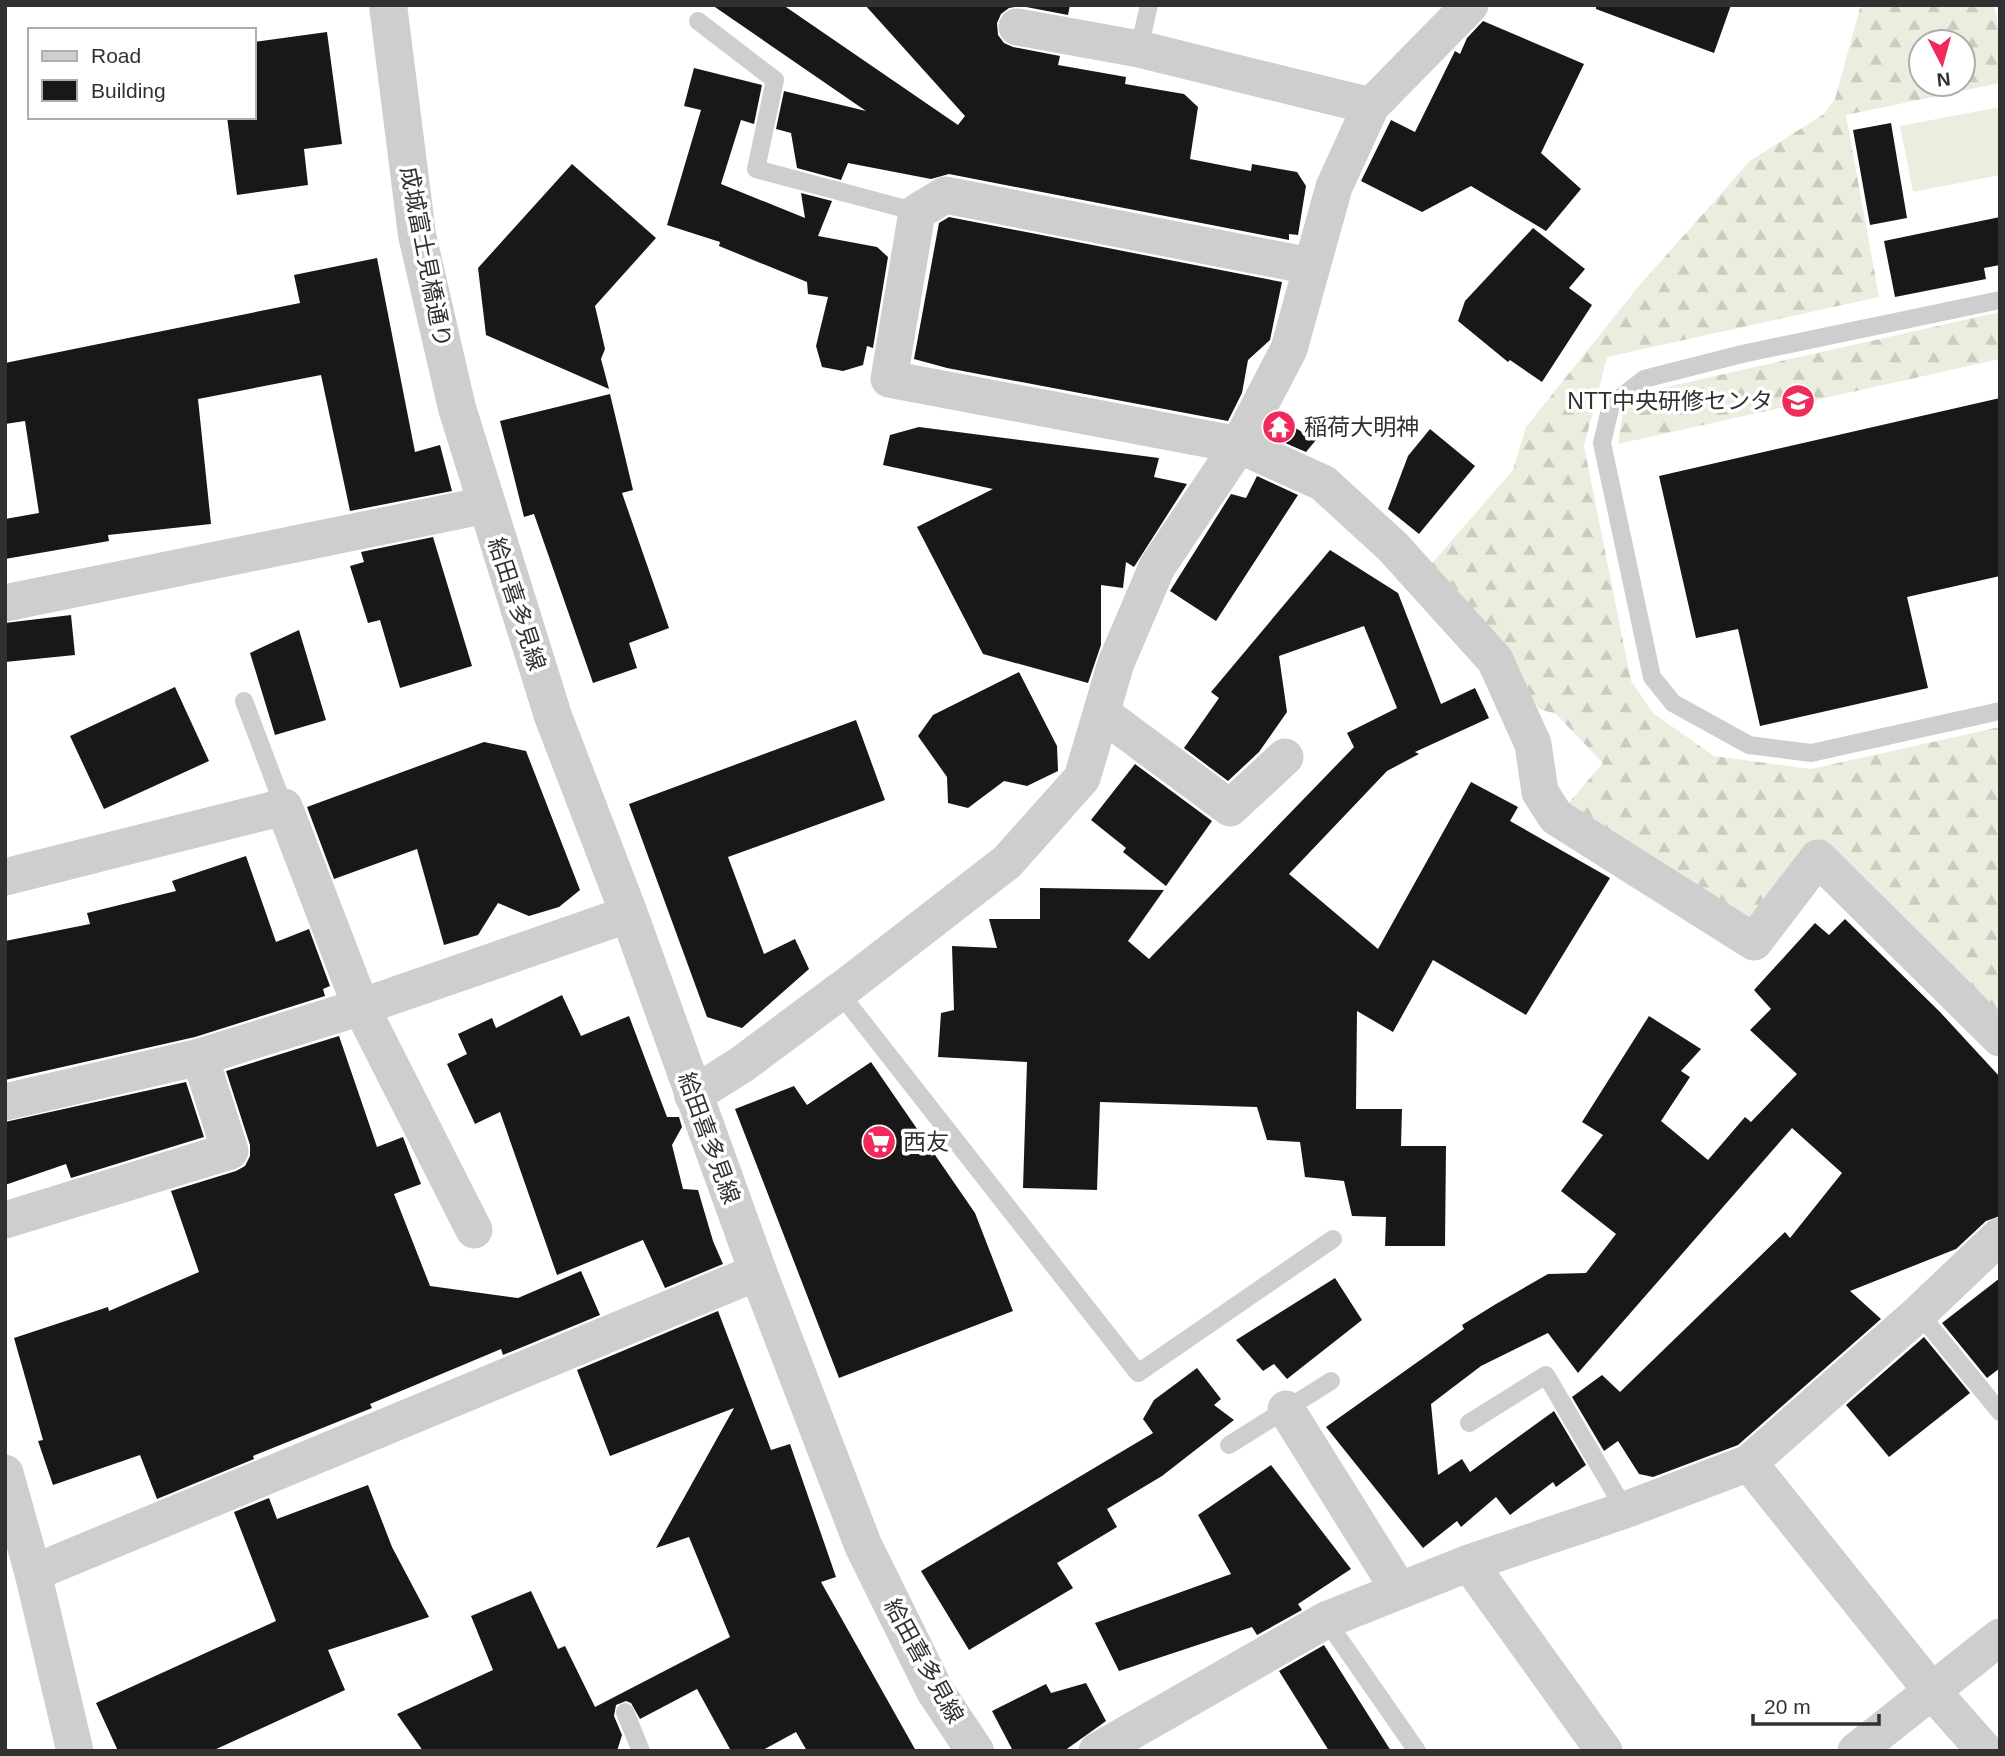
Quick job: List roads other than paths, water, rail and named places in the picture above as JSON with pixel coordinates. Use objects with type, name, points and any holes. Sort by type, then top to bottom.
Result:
[{"type":"street","name":"成城富士見橋通り","points":[[387,5],[417,235],[457,408],[486,505]]},
{"type":"street","points":[[693,1095],[741,1065],[1007,862],[1082,778],[1116,663],[1157,567],[1239,445],[1289,349],[1334,187],[1371,106],[1470,5]]},
{"type":"street","points":[[1017,27],[1139,49],[1371,106]]},
{"type":"street","points":[[1310,266],[945,195],[917,212],[889,379],[1239,445],[1322,483],[1393,547],[1495,660],[1533,744],[1541,792],[1556,817],[1754,942],[1818,859],[2000,1038]]},
{"type":"street","points":[[5,603],[486,505]]},
{"type":"street","name":"給田喜多見線","points":[[486,505],[553,716],[629,914],[758,1272],[863,1545],[935,1691],[975,1751]]},
{"type":"street","points":[[1103,714],[1230,808],[1286,757]]},
{"type":"street","points":[[5,877],[285,807],[361,1007],[474,1230]]},
{"type":"street","points":[[5,1102],[200,1057],[361,1007],[629,914]]},
{"type":"street","points":[[5,1220],[230,1151],[200,1057]]},
{"type":"street","points":[[1097,1751],[1326,1620],[1469,1563],[1625,1510],[1748,1463],[1919,1313],[2000,1236]]},
{"type":"street","points":[[33,1573],[758,1272]]},
{"type":"street","points":[[1286,1409],[1399,1590]]},
{"type":"street","points":[[1748,1463],[1931,1690],[1985,1751]]},
{"type":"street","points":[[5,1473],[33,1573],[75,1751]]},
{"type":"street","points":[[1469,1563],[1604,1751]]},
{"type":"street","points":[[1856,1751],[2000,1637]]},
{"type":"lane","points":[[1139,49],[1149,5]]},
{"type":"lane","points":[[698,21],[775,80],[756,169],[917,212]]},
{"type":"lane","points":[[2000,300],[1742,354],[1644,379],[1611,405],[1602,443],[1652,677],[1673,703],[1749,745],[1811,752],[2000,711]]},
{"type":"lane","points":[[244,701],[285,807]]},
{"type":"lane","points":[[839,992],[1138,1373],[1333,1239]]},
{"type":"lane","points":[[1919,1313],[2000,1412]]},
{"type":"lane","points":[[1469,1423],[1546,1376],[1625,1510]]},
{"type":"lane","points":[[1229,1445],[1331,1381]]},
{"type":"lane","points":[[1326,1620],[1418,1751]]},
{"type":"lane","points":[[625,1712],[641,1751]]},
{"type":"place","name":"NTT中央研修センタ","points":[[1798,401]]},
{"type":"place","name":"稲荷大明神","points":[[1279,427]]},
{"type":"place","name":"西友","points":[[879,1142]]}]
